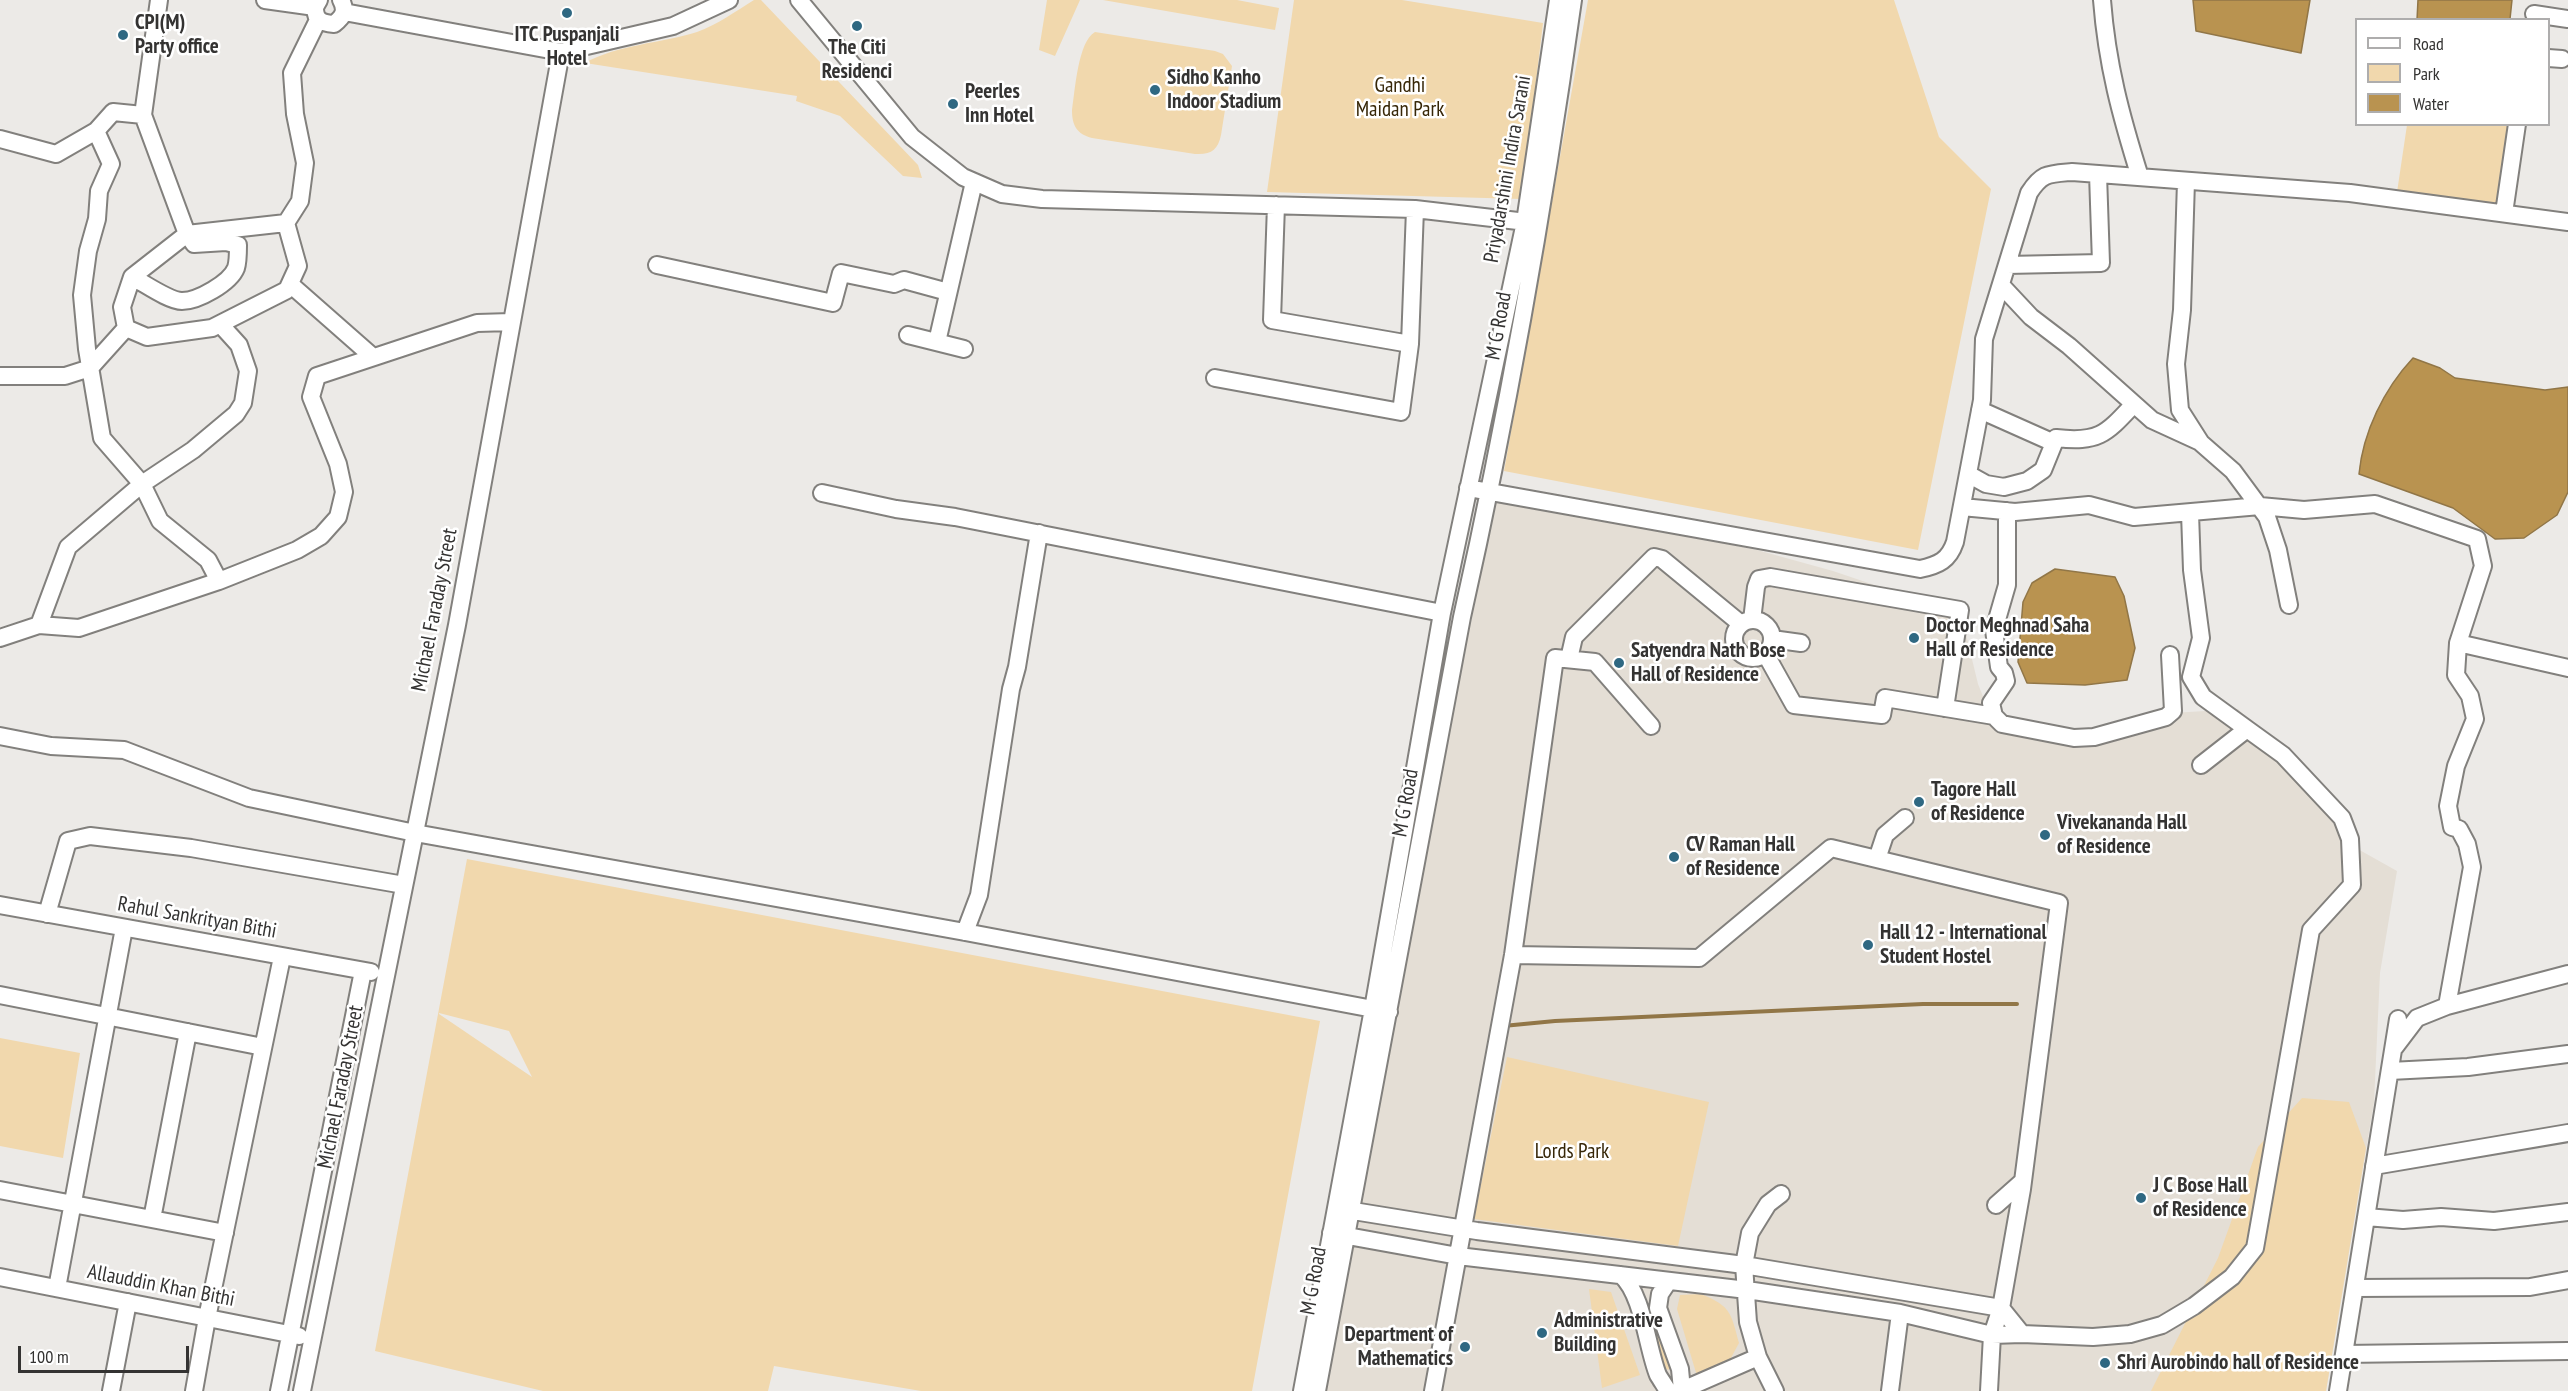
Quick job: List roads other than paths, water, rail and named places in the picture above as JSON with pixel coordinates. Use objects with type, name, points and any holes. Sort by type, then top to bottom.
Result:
[{"type":"street","points":[[132,277],[181,301],[223,285],[236,268],[238,245],[226,242],[194,244],[187,234],[143,115],[159,0]]},
{"type":"street","points":[[265,0],[317,9]]},
{"type":"street","points":[[317,9],[323,24],[334,24],[342,18],[343,6],[561,52],[673,26],[729,0]]},
{"type":"street","points":[[800,0],[912,137],[963,177],[1002,194],[1042,198],[1415,209],[1532,223]]},
{"type":"street","name":"Priyadarshini Indira Sarani","points":[[1532,223],[1558,0]]},
{"type":"street","name":"Priyadarshini Indira Sarani","points":[[1381,1011],[1442,613],[1468,488],[1532,223],[1548,177],[1573,0]]},
{"type":"street","points":[[2102,0],[2105,37],[2117,105],[2140,177]]},
{"type":"street","points":[[126,328],[147,337],[212,328],[287,290],[298,266],[286,224],[300,201],[305,163],[295,114],[292,73],[317,9]]},
{"type":"street","points":[[2535,11],[2568,19]]},
{"type":"street","name":"Michael Faraday Street","points":[[302,1391],[457,625],[561,52]]},
{"type":"street","points":[[0,139],[56,154],[96,131],[113,112],[143,115]]},
{"type":"street","points":[[2504,213],[2517,126]]},
{"type":"street","points":[[96,131],[111,164],[99,190],[97,219],[88,251],[82,294],[90,368],[102,438],[142,484],[160,521],[208,560],[219,581]]},
{"type":"street","points":[[1468,488],[1920,569],[1937,566],[1951,555],[1962,507],[1980,410],[1984,339],[2029,193],[2039,178],[2050,174],[2072,172],[2350,193],[2568,222]]},
{"type":"street","points":[[2007,265],[2101,263],[2098,174]]},
{"type":"street","points":[[2186,181],[2182,310],[2176,364],[2180,410],[2201,443]]},
{"type":"street","points":[[937,342],[974,182]]},
{"type":"street","points":[[1276,205],[1272,320],[1410,344]]},
{"type":"street","points":[[1215,378],[1401,412],[1410,344],[1415,209]]},
{"type":"street","name":"M G Road","points":[[1317,1391],[1338,1235],[1381,1011],[1525,314],[1532,223]]},
{"type":"street","points":[[126,328],[122,307],[132,277],[187,234],[286,224]]},
{"type":"street","points":[[657,265],[833,303],[841,273],[894,284],[904,280],[948,292]]},
{"type":"street","points":[[290,284],[373,357]]},
{"type":"street","points":[[2001,285],[2031,317],[2069,346],[2152,420],[2201,443],[2233,471],[2267,517],[2278,550],[2289,604]]},
{"type":"street","points":[[0,638],[39,625],[79,628],[219,581],[297,550],[321,536],[338,518],[344,492],[338,465],[310,397],[317,376],[477,323],[512,322]]},
{"type":"street","points":[[39,625],[68,547],[142,484],[193,450],[236,414],[243,404],[248,371],[239,345],[220,324]]},
{"type":"street","points":[[0,376],[65,376],[90,368],[126,328]]},
{"type":"street","points":[[908,335],[964,349]]},
{"type":"street","points":[[1968,474],[1986,484],[2004,487],[2027,481],[2043,470],[2056,438],[2087,440],[2102,435],[2134,404]]},
{"type":"street","points":[[1980,410],[2054,443]]},
{"type":"street","points":[[822,493],[896,509],[956,517],[1442,613]]},
{"type":"street","points":[[1962,507],[2007,511],[2089,505],[2134,517],[2260,506],[2304,510],[2375,504],[2476,539],[2483,566],[2458,643],[2456,675],[2470,696],[2475,718],[2456,766],[2448,806],[2452,827],[2459,829],[2468,844],[2472,867],[2447,1006]]},
{"type":"street","points":[[2007,511],[2007,585],[1994,630],[1999,667],[2006,681],[1991,703],[1994,716],[2002,724],[2074,738],[2094,737],[2166,717],[2173,711],[2170,654]]},
{"type":"street","points":[[1302,1391],[1338,1235],[1458,1256],[1747,1290],[1900,1313],[1992,1335],[2093,1337],[2130,1334],[2162,1325],[2194,1306],[2232,1277],[2255,1248],[2311,930],[2352,885],[2349,839],[2342,818],[2283,754],[2203,697],[2191,677],[2201,638],[2192,570],[2190,513]]},
{"type":"street","points":[[965,932],[979,895],[1011,689],[1017,667],[1039,534]]},
{"type":"street","points":[[1569,659],[1574,636],[1654,557],[1662,559],[1747,622],[1764,623],[1771,633],[1769,646],[1794,705],[1882,715],[1885,698],[1994,716]]},
{"type":"street","points":[[1801,643],[1769,646],[1751,657],[1740,652],[1736,647],[1735,635],[1747,622],[1759,579],[1770,577],[1960,609],[1945,708]]},
{"type":"street","points":[[2458,643],[2568,668]]},
{"type":"street","points":[[1433,1391],[1513,955],[1555,658],[1595,662],[1651,726]]},
{"type":"street","points":[[2201,765],[2247,729]]},
{"type":"street","points":[[0,736],[51,746],[124,750],[249,798],[415,833],[965,932],[1381,1011]]},
{"type":"street","points":[[1877,859],[1885,835],[1905,818]]},
{"type":"street","points":[[47,914],[68,841],[90,836],[191,848],[404,885]]},
{"type":"street","points":[[1513,955],[1699,958],[1831,848],[2059,903],[2023,1181],[2001,1308],[1992,1335],[1989,1391]]},
{"type":"street","name":"Rahul Sankrityan Bithi","points":[[0,905],[386,975]]},
{"type":"street","points":[[57,1288],[124,928]]},
{"type":"street","points":[[194,1391],[282,957]]},
{"type":"street","points":[[279,1391],[363,971]]},
{"type":"street","points":[[2393,1051],[2417,1018],[2447,1006],[2568,974]]},
{"type":"street","points":[[0,995],[263,1047]]},
{"type":"street","points":[[2338,1391],[2398,1019]]},
{"type":"street","points":[[152,1219],[188,1032]]},
{"type":"street","points":[[2390,1071],[2468,1066],[2568,1054]]},
{"type":"street","points":[[2374,1166],[2568,1133]]},
{"type":"street","points":[[1996,1205],[2023,1181]]},
{"type":"street","points":[[0,1190],[225,1233]]},
{"type":"street","points":[[1775,1391],[1758,1357],[1748,1322],[1744,1265],[1750,1233],[1768,1204],[1781,1194]]},
{"type":"street","points":[[1343,1209],[1463,1228],[1744,1265],[2001,1308],[2022,1334]]},
{"type":"street","points":[[2366,1217],[2403,1220],[2441,1217],[2494,1221],[2568,1212]]},
{"type":"street","points":[[1641,1277],[1645,1253]]},
{"type":"street","points":[[1641,1277],[1669,1256]]},
{"type":"street","points":[[1621,1275],[1627,1281],[1639,1309],[1658,1375],[1676,1391]]},
{"type":"street","name":"Allauddin Khan Bithi","points":[[0,1277],[313,1339]]},
{"type":"street","points":[[1785,1296],[1827,1278]]},
{"type":"street","points":[[2355,1288],[2530,1287],[2568,1280]]},
{"type":"street","points":[[1668,1282],[1660,1294],[1658,1308],[1680,1369],[1676,1391]]},
{"type":"street","points":[[111,1391],[128,1302]]},
{"type":"street","points":[[1639,1309],[1651,1303],[1658,1308]]},
{"type":"street","points":[[1890,1391],[1900,1313]]},
{"type":"street","points":[[2344,1354],[2568,1351]]},
{"type":"street","points":[[1676,1391],[1758,1357]]},
{"type":"water","points":[[2193,0],[2310,0],[2301,53],[2196,31]]},
{"type":"water","points":[[2418,0],[2512,0],[2510,18],[2417,18]]},
{"type":"water","points":[[2413,358],[2440,368],[2455,378],[2545,390],[2568,387],[2568,492],[2557,515],[2524,538],[2495,539],[2453,508],[2359,474],[2370,427],[2384,397]]},
{"type":"water","points":[[2055,569],[2115,577],[2124,596],[2135,648],[2127,680],[2085,685],[2027,683],[2018,662],[2023,602],[2032,583]]},
{"type":"waterway","points":[[1503,1026],[1555,1021],[1923,1004],[2017,1004]]},
{"type":"place","name":"ITC Puspanjali Hotel","points":[[567,13]]},
{"type":"place","name":"The Citi Residenci","points":[[857,26]]},
{"type":"place","name":"CPI(M) Party office","points":[[123,35]]},
{"type":"place","name":"Sidho Kanho Indoor Stadium","points":[[1155,90]]},
{"type":"place","name":"Peerles Inn Hotel","points":[[953,104]]},
{"type":"place","name":"Doctor Meghnad Saha Hall of Residence","points":[[1914,638]]},
{"type":"place","name":"Satyendra Nath Bose Hall of Residence","points":[[1619,663]]},
{"type":"place","name":"Tagore Hall of Residence","points":[[1919,802]]},
{"type":"place","name":"Vivekananda Hall of Residence","points":[[2045,835]]},
{"type":"place","name":"CV Raman Hall of Residence","points":[[1674,857]]},
{"type":"place","name":"Hall 12 - International Student Hostel","points":[[1868,945]]},
{"type":"place","name":"J C Bose Hall of Residence","points":[[2141,1198]]},
{"type":"place","name":"Administrative Building","points":[[1542,1333]]},
{"type":"place","name":"Department of Mathematics","points":[[1465,1347]]},
{"type":"place","name":"Shri Aurobindo hall of Residence","points":[[2105,1363]]},
{"type":"park label","name":"Gandhi Maidan Park","points":[[1400,98]]},
{"type":"park label","name":"Lords Park","points":[[1572,1152]]}]
